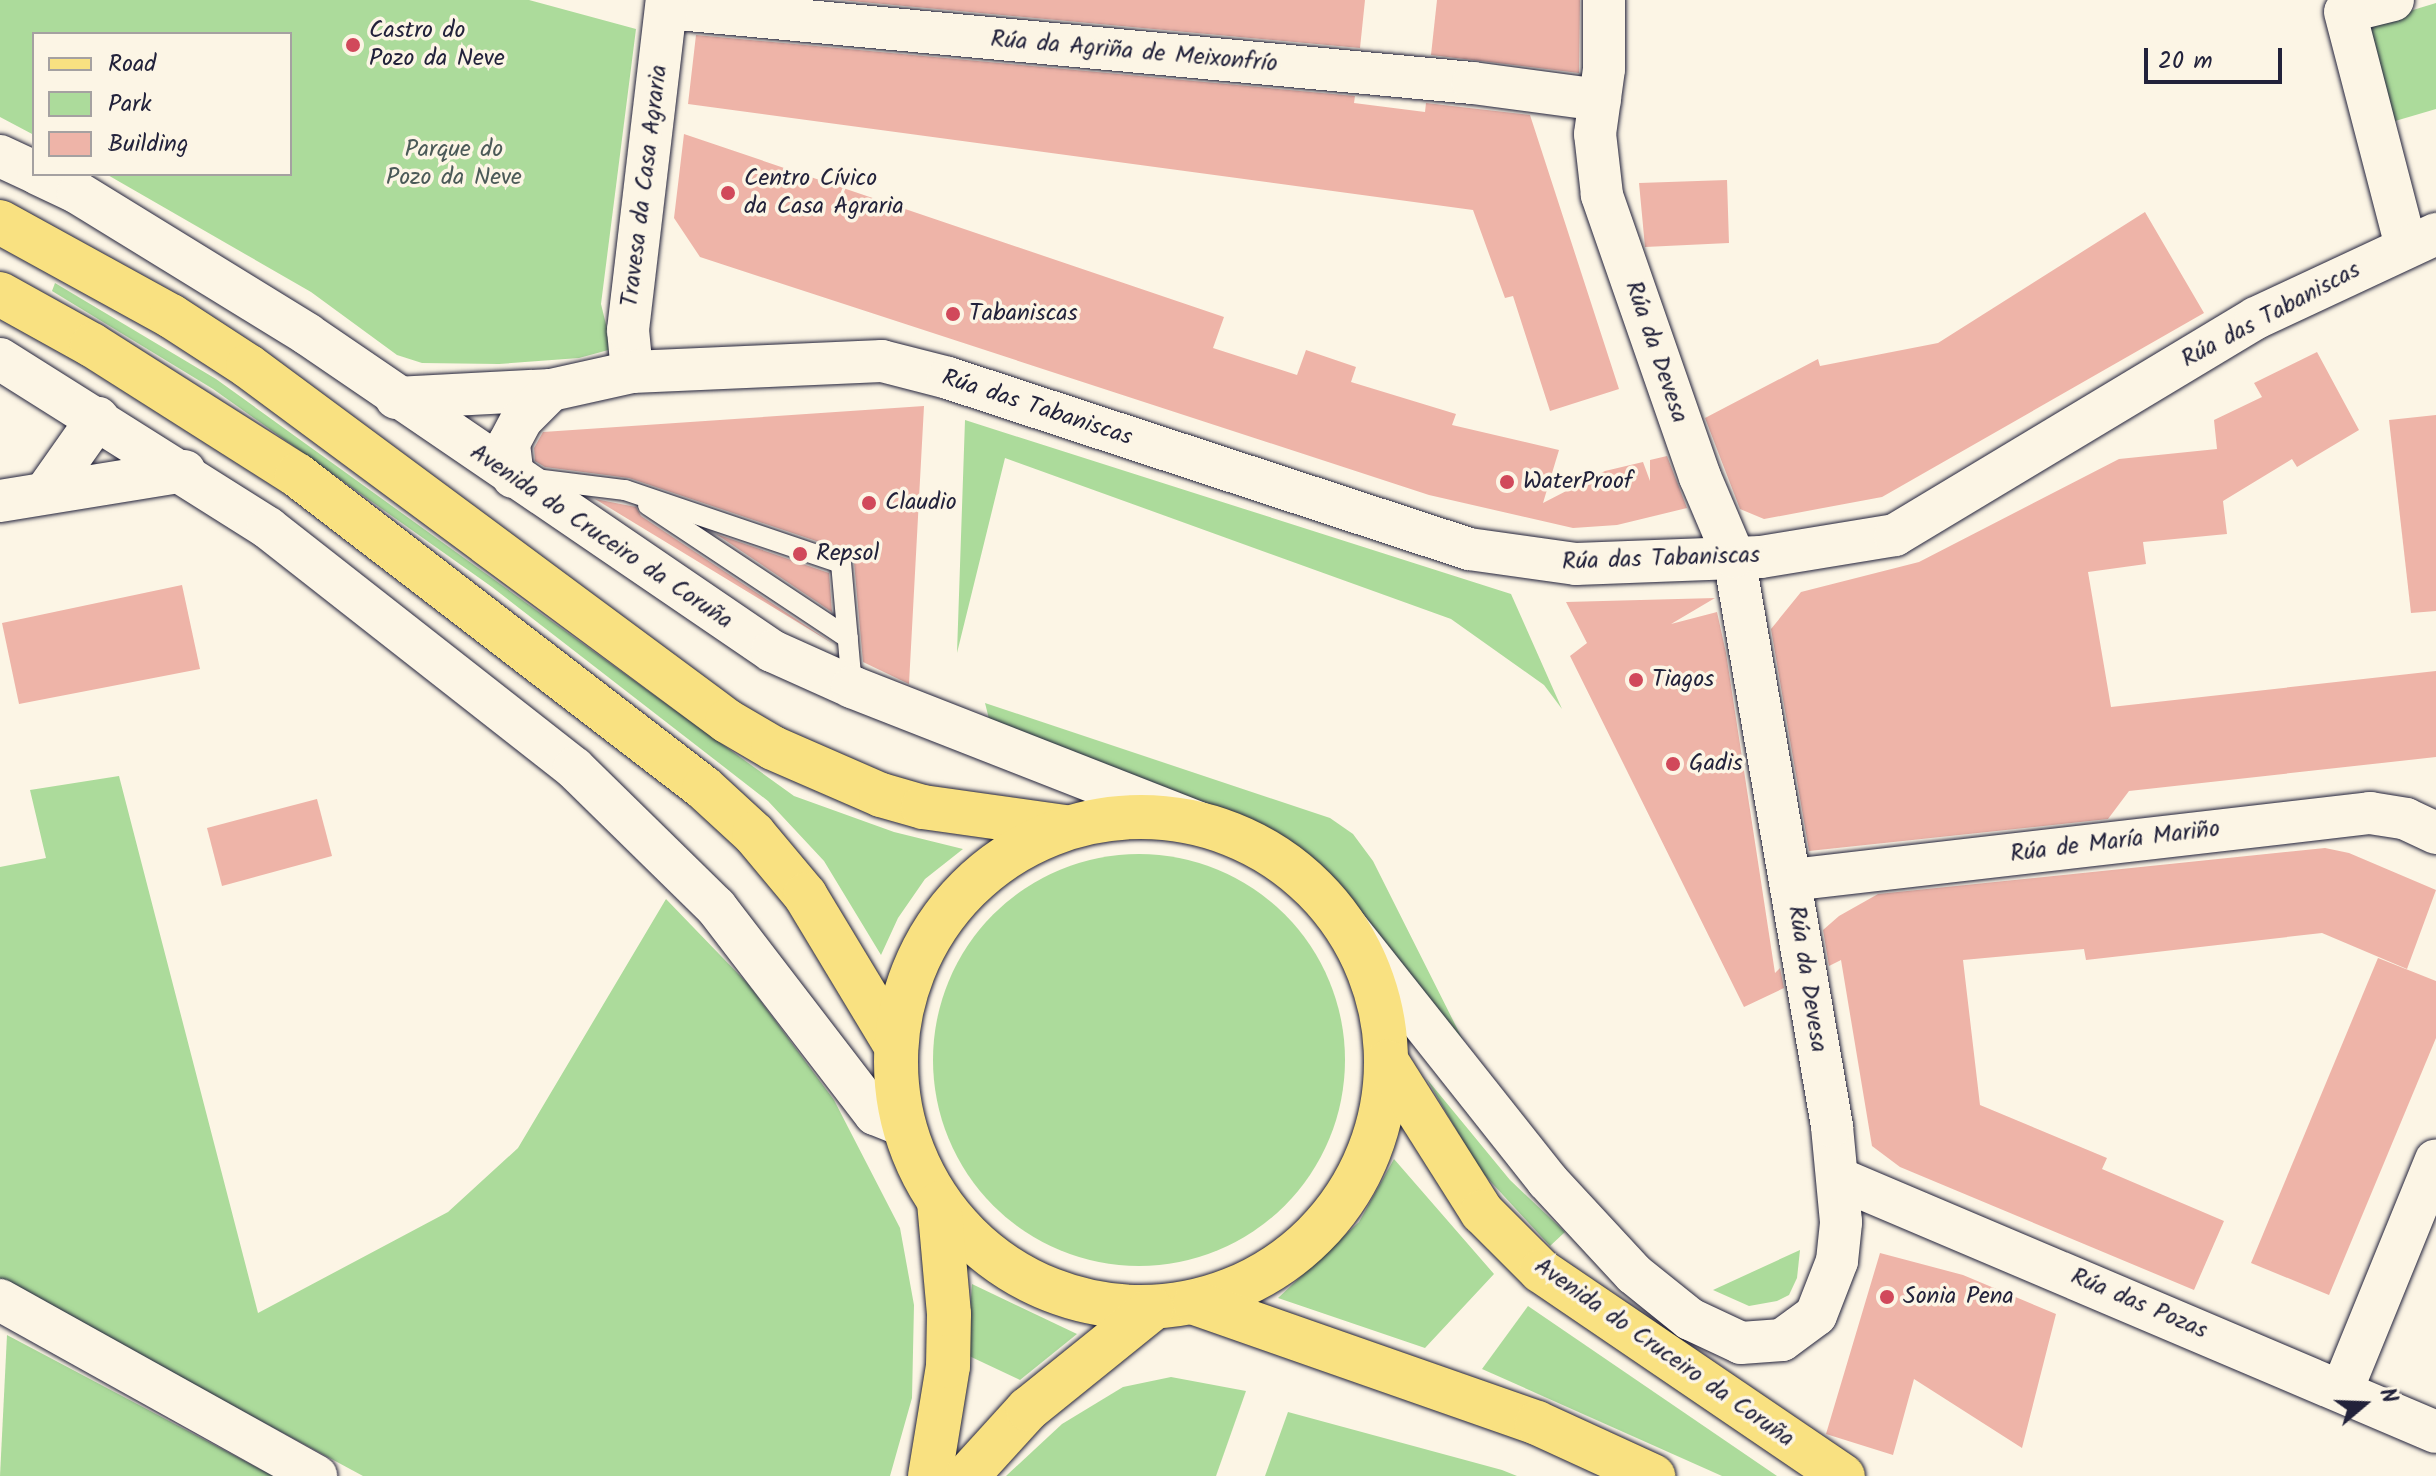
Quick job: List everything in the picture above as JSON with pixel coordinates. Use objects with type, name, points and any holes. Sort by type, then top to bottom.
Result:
[{"type":"main road","points":[[0,222],[159,309],[248,366],[727,721],[773,748],[881,795],[923,807],[1065,827]]},
{"type":"main road","points":[[0,294],[92,345],[297,475],[704,788],[754,834],[805,895],[896,1046]]},
{"type":"main road","points":[[1121,816],[1202,824],[1270,852],[1317,890],[1345,925],[1379,1002],[1387,1062],[1373,1148],[1333,1218],[1266,1275],[1195,1303],[1152,1309],[1105,1306],[1048,1290],[986,1254],[939,1203],[904,1126],[896,1046],[906,986],[924,946],[954,902],[980,875],[1032,840],[1065,827],[1121,816]]},
{"type":"main road","name":"Avenida do Cruceiro da Coruña","points":[[1387,1062],[1482,1212],[1541,1271],[1843,1476]]},
{"type":"main road","points":[[930,1476],[948,1366],[949,1314],[939,1203]]},
{"type":"main road","points":[[1195,1303],[1537,1423],[1653,1476]]},
{"type":"main road","points":[[967,1476],[1028,1409],[1152,1309]]},
{"type":"street","name":"Rúa da Devesa","points":[[1345,925],[1589,1229],[1666,1301],[1721,1337],[1769,1343],[1796,1334],[1816,1315],[1837,1261],[1840,1179],[1734,557],[1700,477],[1602,195],[1595,162],[1604,0]]},
{"type":"street","points":[[2393,0],[2345,12],[2421,241]]},
{"type":"street","name":"Rúa da Agriña de Meixonfrío","points":[[667,4],[1473,83],[1600,100]]},
{"type":"street","name":"Travesa da Casa Agraria","points":[[632,372],[628,330],[667,4]]},
{"type":"street","name":"Avenida do Cruceiro da Coruña","points":[[0,156],[32,171]]},
{"type":"street","name":"Avenida do Cruceiro da Coruña","points":[[42,176],[78,193],[307,334],[396,398],[772,651],[852,687],[1202,824]]},
{"type":"street","name":"Rúa das Tabaniscas","points":[[396,398],[551,390],[632,372],[882,361],[948,378],[1469,549],[1576,564],[1810,552],[1895,535],[2256,318],[2421,241]]},
{"type":"street","points":[[0,359],[185,471],[281,537],[574,768],[716,907],[875,1114],[904,1126]]},
{"type":"street","points":[[513,477],[509,443],[522,419],[551,390]]},
{"type":"street","points":[[45,493],[98,418]]},
{"type":"street","points":[[0,501],[185,471]]},
{"type":"street","name":"Rúa de María Mariño","points":[[1791,880],[2370,813],[2406,819],[2436,833]]},
{"type":"street","points":[[2342,1390],[2436,1160]]},
{"type":"street","name":"Rúa das Pozas","points":[[1840,1179],[2436,1432]]},
{"type":"street","points":[[0,1300],[316,1476]]},
{"type":"lane","points":[[513,477],[625,490],[841,563],[852,687]]},
{"type":"lane","points":[[625,490],[848,638]]},
{"type":"green space","name":"Parque do Pozo da Neve","points":[[0,0],[529,0],[636,29],[601,304],[612,349],[579,358],[499,364],[422,363],[397,355],[311,292],[109,176],[292,176],[292,32],[32,32],[32,134],[0,117]]},
{"type":"green space","points":[[2436,3],[2436,109],[2385,124],[2357,27]]},
{"type":"green space","points":[[55,283],[216,379],[794,796],[894,832],[963,849],[925,879],[898,918],[881,955],[824,861],[768,801],[492,587],[213,389],[52,291]]},
{"type":"green space","points":[[965,420],[1511,594],[1562,709],[1544,685],[1451,619],[1005,458],[957,653]]},
{"type":"green space","points":[[985,703],[1330,818],[1353,834],[1373,861],[1475,1064],[1342,886],[1314,863],[1270,832],[1217,809],[992,731]]},
{"type":"green space","points":[[119,776],[258,1313],[448,1212],[518,1148],[666,899],[748,984],[834,1100],[900,1228],[914,1305],[912,1398],[890,1476],[363,1476],[0,1280],[0,867],[46,858],[30,790]]},
{"type":"green space","points":[[1139,854],[1179,858],[1218,869],[1254,888],[1285,914],[1311,945],[1330,981],[1341,1020],[1345,1060],[1341,1100],[1330,1139],[1311,1175],[1285,1206],[1254,1232],[1218,1251],[1179,1262],[1139,1266],[1099,1262],[1060,1251],[1024,1232],[993,1206],[967,1175],[948,1139],[937,1100],[933,1060],[937,1020],[948,981],[967,945],[993,914],[1024,888],[1060,869],[1099,858]]},
{"type":"green space","points":[[1426,1078],[1510,1180],[1565,1232],[1550,1246],[1480,1170]]},
{"type":"green space","points":[[1394,1159],[1494,1274],[1425,1348],[1278,1298],[1359,1222]]},
{"type":"green space","points":[[1800,1250],[1797,1278],[1789,1295],[1777,1301],[1749,1306],[1713,1290]]},
{"type":"green space","points":[[972,1284],[1077,1334],[1020,1380],[967,1355]]},
{"type":"green space","points":[[1528,1306],[1777,1476],[1722,1476],[1482,1369]]},
{"type":"green space","points":[[7,1335],[273,1476],[0,1476]]},
{"type":"green space","points":[[1171,1377],[1246,1391],[1216,1476],[1006,1476],[1062,1424],[1123,1387]]},
{"type":"green space","points":[[1288,1412],[1502,1470],[1517,1476],[1265,1476]]},
{"type":"building","points":[[840,0],[1365,0],[1360,48]]},
{"type":"building","points":[[1437,0],[1580,0],[1579,73],[1431,55]]},
{"type":"building","points":[[696,35],[1355,96],[1354,103],[1425,112],[1426,103],[1530,115],[1619,389],[1550,411],[1513,296],[1505,298],[1473,210],[688,104]]},
{"type":"building","points":[[684,134],[1224,317],[1213,348],[1297,375],[1306,350],[1356,367],[1351,382],[1456,414],[1452,425],[1559,450],[1543,503],[1605,471],[1643,462],[1650,481],[1650,460],[1667,456],[1687,508],[1617,525],[1573,528],[1429,495],[700,257],[674,218]]},
{"type":"building","points":[[1727,180],[1729,243],[1645,247],[1639,183]]},
{"type":"building","points":[[2145,212],[2204,313],[1882,497],[1764,519],[1740,509],[1705,418],[1818,359],[1820,366],[1938,343]]},
{"type":"building","points":[[2317,352],[2359,430],[2297,467],[2292,459],[2223,501],[2227,534],[2143,542],[2146,564],[2088,572],[2111,707],[2436,671],[2436,757],[2129,791],[2108,819],[1809,851],[1771,629],[1801,592],[1919,562],[2119,459],[2217,449],[2214,420],[2262,397],[2254,383]]},
{"type":"building","name":"Repsol","points":[[924,406],[909,684],[863,662],[854,562],[846,551],[629,478],[545,467],[535,461],[534,448],[543,432]]},
{"type":"building","points":[[2436,415],[2436,611],[2411,613],[2389,420]]},
{"type":"building","points":[[595,499],[636,507],[641,516],[835,645]]},
{"type":"building","points":[[716,534],[829,573],[832,612]]},
{"type":"building","points":[[182,585],[200,669],[19,704],[2,623]]},
{"type":"building","points":[[1715,598],[1671,624],[1717,612],[1726,653],[1775,973],[1780,968],[1784,988],[1744,1007],[1570,656],[1587,643],[1566,602]]},
{"type":"building","points":[[317,799],[332,856],[222,886],[207,828]]},
{"type":"building","points":[[2325,848],[2349,853],[2436,890],[2407,969],[2322,933],[2086,960],[2084,949],[1963,960],[1980,1105],[2107,1158],[2102,1169],[2224,1221],[2194,1290],[1900,1167],[1872,1146],[1841,960],[1829,966],[1823,930],[1839,916],[1878,894]]},
{"type":"building","points":[[2378,958],[2436,981],[2436,1038],[2329,1295],[2251,1263]]},
{"type":"building","points":[[1880,1253],[1963,1275],[2056,1314],[2022,1448],[1914,1379],[1893,1455],[1826,1434]]},
{"type":"place","name":"Castro do Pozo da Neve","points":[[353,45]]},
{"type":"place","name":"Centro Cívico da Casa Agraria","points":[[728,193]]},
{"type":"place","name":"Tabaniscas","points":[[953,314]]},
{"type":"place","name":"WaterProof","points":[[1507,482]]},
{"type":"place","name":"Claudio","points":[[869,503]]},
{"type":"place","name":"Repsol","points":[[800,554]]},
{"type":"place","name":"Tiagos","points":[[1636,680]]},
{"type":"place","name":"Gadis","points":[[1673,764]]},
{"type":"place","name":"Sonia Pena","points":[[1887,1297]]}]
